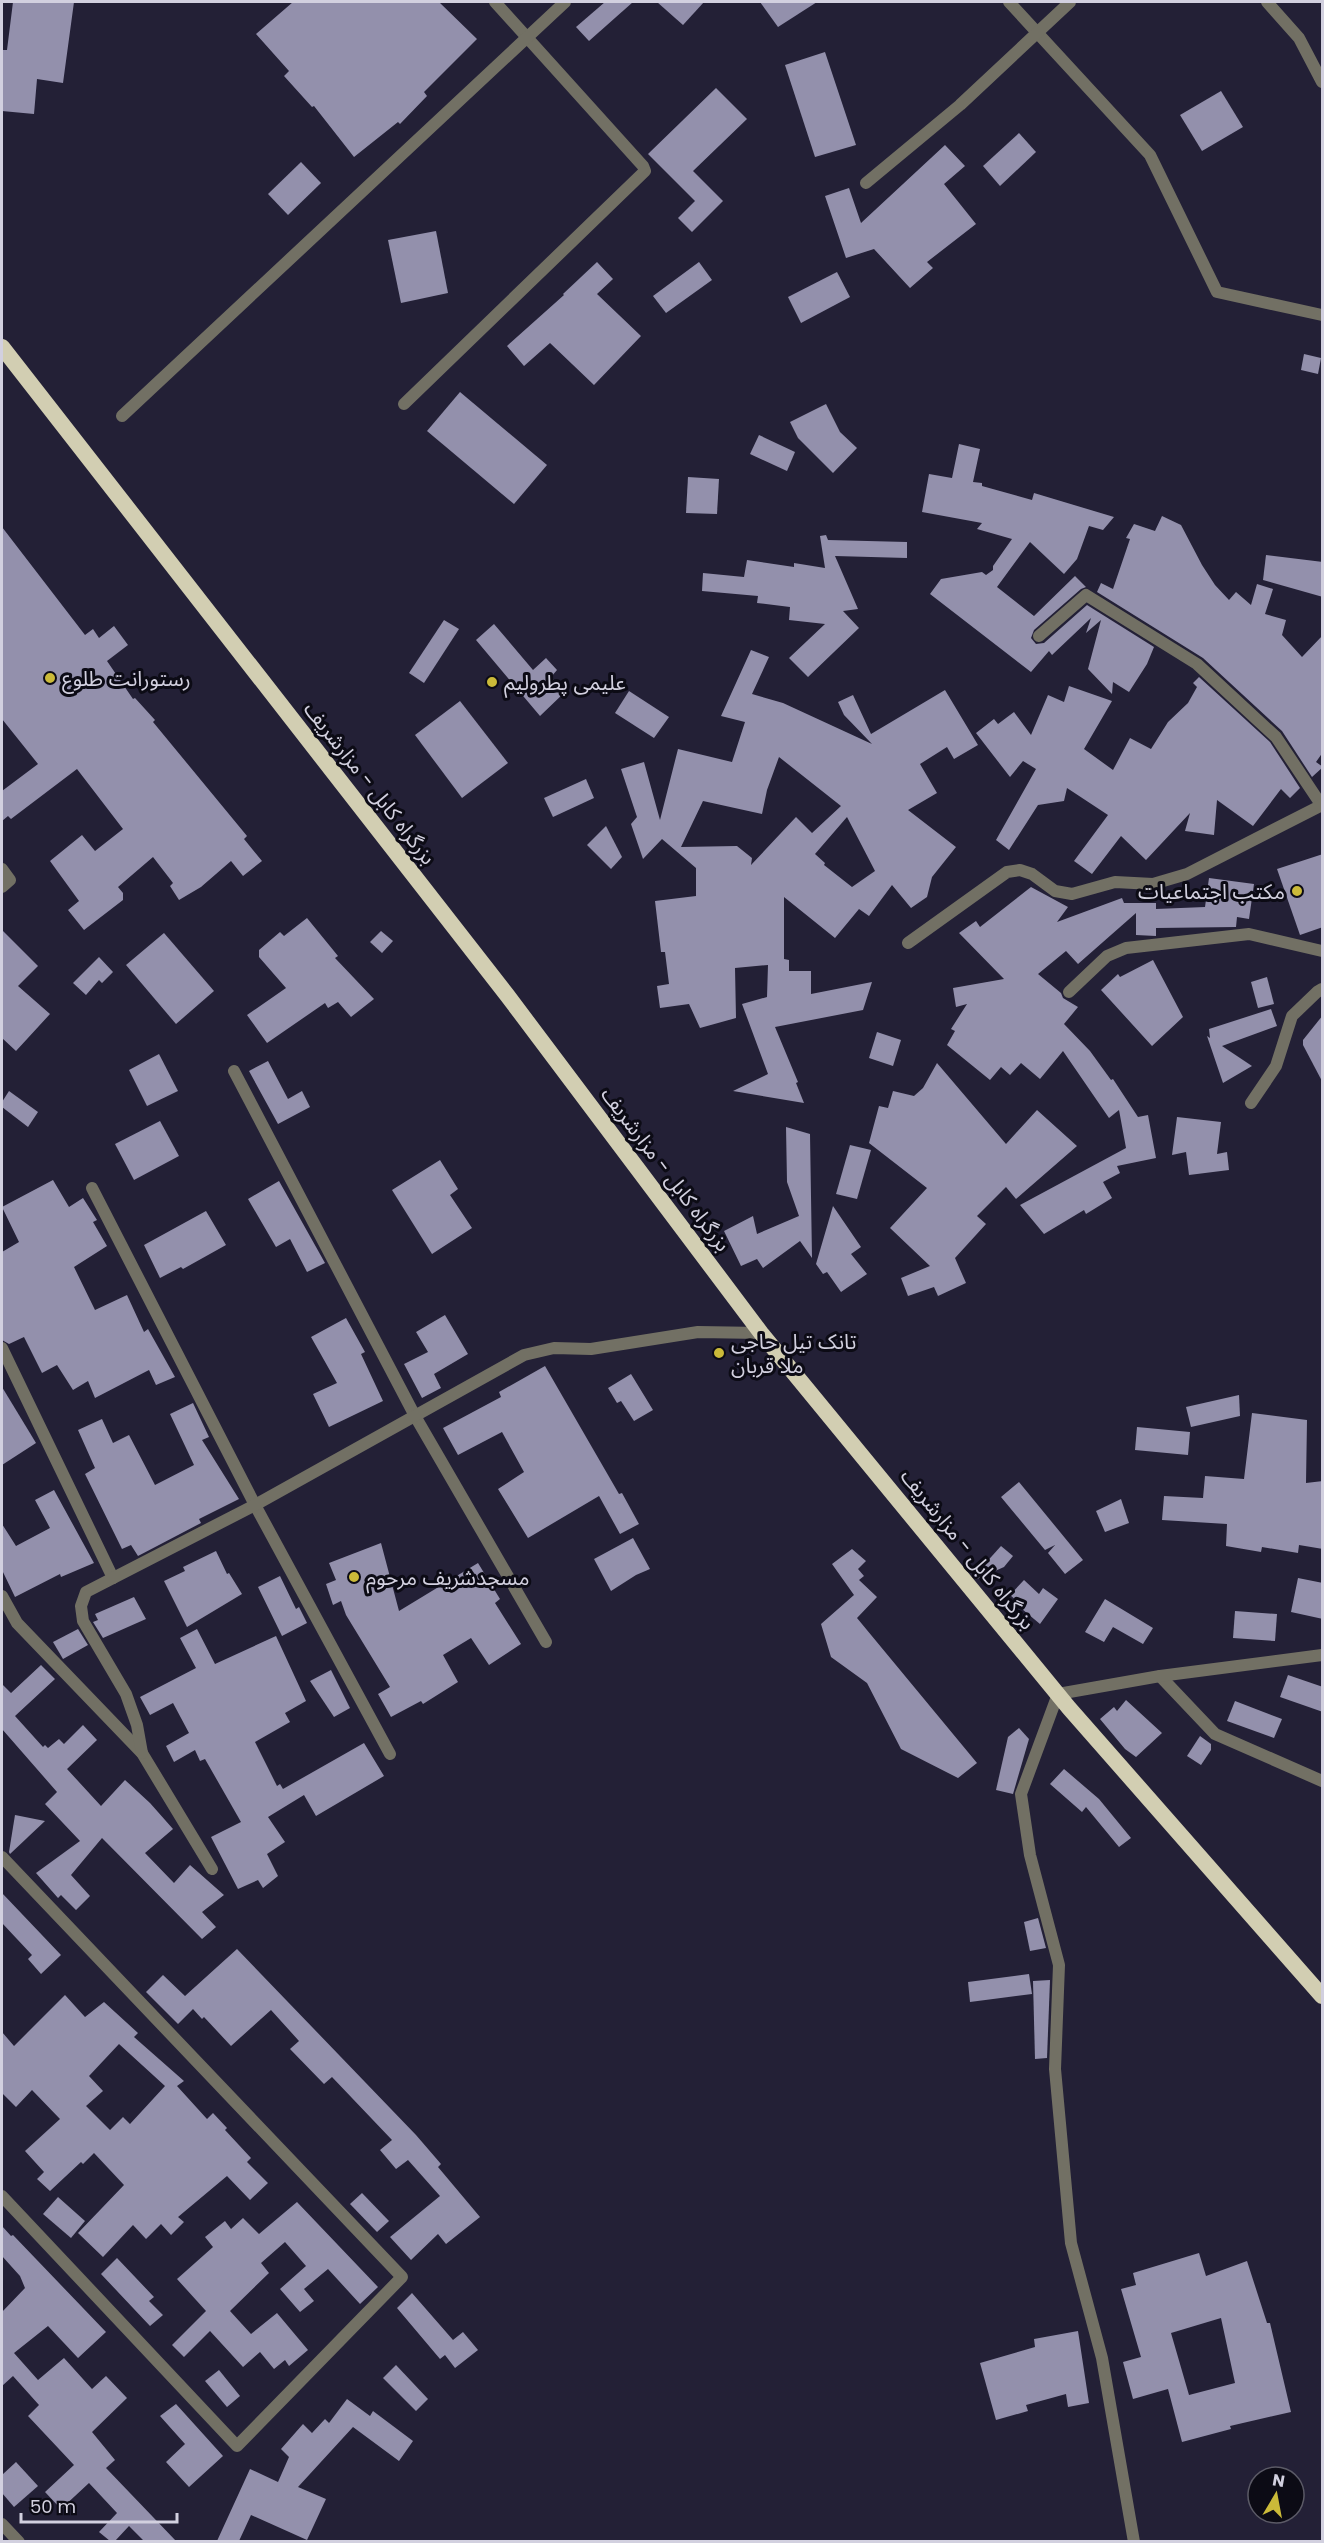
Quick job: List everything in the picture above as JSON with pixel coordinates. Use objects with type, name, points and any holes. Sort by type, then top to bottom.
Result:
[{"type":"highway","name":"بزرگراه کابل - مزارشریف","points":[[2,347],[507,995],[761,1333],[1058,1694],[1323,1996]]},
{"type":"street","points":[[404,404],[645,171],[644,166],[495,2]]},
{"type":"street","points":[[122,416],[566,2]]},
{"type":"street","points":[[1009,2],[1150,155],[1216,292],[1323,315]]},
{"type":"street","points":[[866,183],[960,105],[1070,2]]},
{"type":"street","points":[[1267,2],[1299,38],[1323,82]]},
{"type":"street","points":[[908,943],[1007,872],[1020,870],[1032,874],[1055,891],[1072,894],[1115,882],[1153,884],[1187,874],[1322,805],[1276,737],[1197,664],[1086,595],[1039,636]]},
{"type":"street","points":[[2,869],[10,880],[2,887]]},
{"type":"street","points":[[1069,992],[1107,956],[1126,948],[1249,934],[1323,951]]},
{"type":"street","points":[[1251,1103],[1276,1066],[1292,1016],[1323,989]]},
{"type":"street","points":[[234,1071],[415,1416],[546,1642]]},
{"type":"street","points":[[92,1188],[255,1505],[390,1754]]},
{"type":"street","points":[[142,1753],[137,1725],[126,1694],[83,1621],[81,1606],[86,1592],[255,1505],[524,1355],[554,1348],[591,1349],[698,1332],[761,1333]]},
{"type":"street","points":[[2,1348],[113,1578]]},
{"type":"street","points":[[2,1596],[17,1623],[142,1753],[212,1869]]},
{"type":"street","points":[[1134,2541],[1102,2358],[1071,2243],[1055,2069],[1059,1965],[1030,1855],[1021,1794],[1058,1694],[1160,1676],[1323,1655]]},
{"type":"street","points":[[1160,1676],[1215,1734],[1323,1781]]},
{"type":"street","points":[[2,1857],[402,2277],[237,2446],[2,2196]]},
{"type":"street","points":[[2,2524],[19,2541]]},
{"type":"building","points":[[13,2],[74,2],[63,83],[37,79],[34,114],[2,111],[2,50],[7,50]]},
{"type":"building","points":[[293,2],[439,2],[477,39],[424,92],[427,96],[400,124],[398,122],[354,157],[314,106],[312,107],[284,76],[289,71],[256,34]]},
{"type":"building","points":[[605,2],[633,2],[589,41],[576,27]]},
{"type":"building","points":[[657,2],[704,2],[683,25]]},
{"type":"building","points":[[760,2],[817,2],[778,27]]},
{"type":"building","points":[[825,52],[856,145],[815,157],[785,65]]},
{"type":"building","points":[[716,88],[747,119],[693,171],[723,201],[692,232],[678,218],[695,201],[648,154]]},
{"type":"building","points":[[1221,91],[1243,127],[1202,151],[1180,115]]},
{"type":"building","points":[[1019,133],[1036,152],[1000,186],[983,166]]},
{"type":"building","points":[[945,145],[965,166],[944,184],[976,224],[927,262],[933,268],[910,288],[874,249],[846,258],[825,196],[849,188],[861,223]]},
{"type":"building","points":[[301,162],[321,183],[288,215],[268,194]]},
{"type":"building","points":[[436,231],[448,293],[401,303],[388,240]]},
{"type":"building","points":[[597,262],[613,279],[597,294],[641,336],[594,385],[550,343],[524,366],[507,346]]},
{"type":"building","points":[[699,262],[712,280],[666,313],[653,296]]},
{"type":"building","points":[[837,272],[850,297],[801,323],[788,297]]},
{"type":"building","points":[[1304,354],[1321,358],[1318,374],[1301,370]]},
{"type":"building","points":[[460,392],[547,465],[514,504],[427,431]]},
{"type":"building","points":[[826,404],[840,432],[857,448],[833,473],[798,438],[790,422]]},
{"type":"building","points":[[759,435],[795,452],[787,471],[750,454]]},
{"type":"building","points":[[959,444],[980,449],[973,482],[1032,500],[1034,493],[1114,517],[1103,530],[1089,526],[1077,559],[1064,574],[1030,542],[997,587],[1034,616],[1075,576],[1086,587],[1034,630],[1031,638],[1036,644],[1044,643],[1087,605],[1154,647],[1147,664],[1129,692],[1113,682],[1112,694],[1088,669],[1101,620],[1086,633],[1091,618],[1052,655],[1049,651],[1031,672],[930,594],[941,579],[982,572],[986,575],[993,570],[993,566],[1012,539],[977,529],[982,523],[922,512],[929,474],[952,478]]},
{"type":"building","points":[[688,477],[719,479],[717,514],[686,513]]},
{"type":"building","points":[[1162,516],[1181,525],[1202,565],[1215,585],[1229,600],[1236,592],[1251,605],[1257,584],[1273,589],[1265,614],[1286,620],[1282,635],[1302,657],[1323,635],[1323,752],[1316,762],[1323,767],[1312,777],[1282,731],[1203,658],[1097,592],[1101,583],[1113,589],[1130,539],[1126,538],[1134,524],[1155,531]]},
{"type":"building","points":[[2,527],[85,635],[93,629],[99,638],[114,626],[128,645],[107,661],[133,699],[135,698],[155,720],[153,722],[247,836],[244,839],[262,861],[243,876],[231,861],[201,887],[179,900],[170,886],[173,883],[153,857],[118,887],[123,893],[123,900],[84,930],[68,910],[79,901],[50,861],[82,835],[95,851],[123,829],[77,769],[11,819],[8,816],[2,821],[2,791],[38,764],[2,719]]},
{"type":"building","points":[[826,535],[828,540],[907,542],[907,558],[835,556],[858,609],[843,611],[859,628],[808,677],[789,658],[825,624],[789,620],[790,607],[757,603],[758,596],[702,591],[703,573],[744,577],[747,560],[794,567],[794,563],[825,568],[820,536]]},
{"type":"building","points":[[1266,555],[1323,562],[1323,597],[1263,580]]},
{"type":"building","points":[[444,620],[459,629],[424,683],[409,673]]},
{"type":"building","points":[[494,624],[533,670],[546,658],[557,670],[551,677],[565,692],[540,716],[476,640]]},
{"type":"building","points":[[751,650],[769,657],[752,694],[783,703],[872,744],[844,715],[838,702],[853,695],[871,734],[945,690],[978,745],[954,759],[947,747],[920,764],[937,793],[908,810],[956,847],[932,877],[927,897],[911,908],[892,885],[869,916],[859,909],[835,938],[784,897],[784,959],[789,960],[789,971],[811,971],[811,994],[872,982],[863,1010],[775,1027],[798,1082],[796,1083],[804,1103],[733,1091],[768,1074],[742,1004],[767,997],[768,965],[735,968],[736,1018],[700,1028],[689,1004],[660,1008],[657,986],[669,984],[665,952],[661,952],[655,901],[696,896],[696,868],[662,839],[643,859],[631,824],[637,817],[621,769],[644,762],[660,820],[678,749],[732,762],[745,722],[721,716]],"holes":[[[779,757],[841,806],[812,833],[796,817],[751,865],[752,858],[737,846],[681,847],[703,801],[762,814],[767,790]],[[847,817],[875,871],[852,887],[824,865],[825,863],[815,854]]]},
{"type":"building","points":[[1199,677],[1270,742],[1300,788],[1290,798],[1281,789],[1253,826],[1217,800],[1214,835],[1185,831],[1190,813],[1146,860],[1121,836],[1092,874],[1074,861],[1108,815],[1067,788],[1064,801],[1038,805],[1009,850],[996,840],[1036,769],[1023,761],[1010,777],[976,733],[994,719],[998,724],[1014,712],[1031,735],[1048,695],[1064,702],[1069,686],[1112,701],[1084,749],[1113,770],[1130,738],[1151,749],[1168,722],[1188,703],[1197,687],[1193,683]]},
{"type":"building","points":[[629,691],[669,717],[654,738],[615,713]]},
{"type":"building","points":[[460,701],[508,763],[462,798],[415,735]]},
{"type":"building","points":[[586,779],[594,798],[553,817],[544,798]]},
{"type":"building","points":[[606,826],[622,857],[611,869],[587,845]]},
{"type":"building","points":[[1323,854],[1323,927],[1300,935],[1277,869]]},
{"type":"building","points":[[1209,878],[1254,884],[1249,919],[1237,917],[1236,927],[1156,928],[1156,936],[1136,935],[1136,913],[1078,964],[1066,951],[1038,974],[1061,993],[1063,998],[1078,1007],[1064,1024],[1090,1051],[1111,1080],[1113,1079],[1138,1117],[1148,1115],[1156,1158],[1117,1166],[1120,1173],[1103,1182],[1112,1198],[1086,1214],[1084,1210],[1044,1234],[1020,1205],[1126,1148],[1119,1110],[1109,1118],[1063,1051],[1040,1079],[1021,1063],[1010,1075],[1001,1067],[990,1080],[947,1045],[955,1031],[951,1029],[967,1004],[956,1007],[953,988],[1004,979],[959,933],[976,921],[980,927],[1031,887],[1068,907],[1057,922],[1122,898],[1124,903],[1156,903],[1156,909],[1205,907]]},
{"type":"building","points":[[307,918],[338,956],[335,958],[374,999],[351,1017],[338,1002],[328,1008],[325,1003],[267,1043],[247,1015],[286,988],[259,957],[259,950],[280,932],[284,936]]},
{"type":"building","points":[[2,930],[38,966],[18,986],[50,1014],[16,1051],[2,1038]]},
{"type":"building","points":[[381,931],[393,941],[382,953],[370,942]]},
{"type":"building","points":[[164,933],[214,991],[176,1024],[126,965]]},
{"type":"building","points":[[99,957],[113,972],[102,983],[99,980],[86,995],[73,983]]},
{"type":"building","points":[[1153,960],[1183,1017],[1152,1046],[1101,990],[1118,974],[1120,977]]},
{"type":"building","points":[[1267,977],[1274,1004],[1258,1008],[1251,982]]},
{"type":"building","points":[[1271,1009],[1277,1026],[1222,1046],[1252,1066],[1223,1083],[1207,1036],[1210,1038],[1209,1029]]},
{"type":"building","points":[[1323,1015],[1323,1083],[1303,1045],[1303,1040]]},
{"type":"building","points":[[877,1032],[901,1040],[893,1066],[869,1058]]},
{"type":"building","points":[[159,1054],[178,1091],[147,1106],[129,1070]]},
{"type":"building","points":[[268,1061],[288,1099],[302,1091],[310,1107],[278,1124],[249,1071]]},
{"type":"building","points":[[937,1063],[1006,1144],[1037,1110],[1077,1146],[1016,1199],[1006,1187],[977,1216],[986,1224],[955,1258],[966,1283],[938,1296],[934,1287],[908,1296],[901,1278],[930,1266],[890,1228],[927,1188],[869,1143],[879,1106],[888,1108],[893,1091],[914,1096],[923,1088]]},
{"type":"building","points":[[9,1091],[38,1112],[28,1127],[2,1107],[2,1102]]},
{"type":"building","points":[[1177,1117],[1221,1122],[1217,1154],[1227,1152],[1229,1170],[1189,1175],[1186,1152],[1172,1155]]},
{"type":"building","points":[[160,1121],[179,1156],[134,1180],[115,1144]]},
{"type":"building","points":[[786,1127],[810,1134],[812,1258],[800,1241],[763,1268],[757,1259],[741,1266],[724,1231],[753,1216],[757,1234],[799,1216],[787,1182]]},
{"type":"building","points":[[850,1145],[871,1150],[857,1199],[836,1194]]},
{"type":"building","points":[[440,1160],[458,1189],[450,1195],[472,1228],[432,1254],[392,1190]]},
{"type":"building","points":[[53,1180],[69,1207],[83,1198],[97,1220],[93,1222],[107,1246],[74,1267],[95,1310],[127,1295],[144,1332],[148,1329],[175,1377],[156,1385],[149,1370],[95,1398],[88,1381],[73,1390],[57,1365],[42,1373],[24,1337],[9,1344],[2,1340],[2,1252],[19,1242],[2,1207]]},
{"type":"building","points":[[279,1181],[325,1263],[307,1272],[290,1239],[276,1247],[248,1199]]},
{"type":"building","points":[[833,1206],[861,1247],[851,1254],[867,1274],[841,1292],[827,1272],[823,1274],[816,1264]]},
{"type":"building","points":[[206,1211],[226,1245],[183,1269],[181,1267],[160,1278],[144,1245]]},
{"type":"building","points":[[445,1315],[468,1354],[434,1374],[441,1388],[422,1398],[404,1364],[428,1352],[416,1332]]},
{"type":"building","points":[[346,1318],[365,1352],[361,1354],[383,1401],[329,1427],[313,1394],[337,1383],[311,1337]]},
{"type":"building","points":[[545,1366],[619,1494],[622,1493],[639,1524],[620,1534],[599,1496],[528,1538],[498,1489],[524,1472],[502,1432],[458,1455],[443,1428],[501,1397],[499,1392]]},
{"type":"building","points":[[631,1374],[653,1410],[634,1421],[621,1401],[617,1403],[608,1388]]},
{"type":"building","points":[[2,1387],[36,1443],[2,1465]]},
{"type":"building","points":[[1239,1395],[1240,1416],[1191,1427],[1186,1407]]},
{"type":"building","points":[[193,1403],[209,1437],[202,1440],[239,1499],[199,1519],[201,1523],[138,1556],[131,1545],[122,1549],[85,1474],[95,1468],[78,1430],[102,1419],[113,1443],[129,1435],[155,1485],[194,1465],[170,1414]]},
{"type":"building","points":[[1252,1413],[1307,1420],[1306,1483],[1323,1481],[1323,1549],[1299,1545],[1298,1553],[1262,1547],[1261,1552],[1226,1546],[1227,1524],[1162,1520],[1164,1496],[1203,1498],[1205,1476],[1244,1479]]},
{"type":"building","points":[[1137,1427],[1190,1432],[1188,1455],[1135,1450]]},
{"type":"building","points":[[1019,1482],[1083,1560],[1065,1574],[1048,1553],[1055,1545],[1045,1550],[1001,1497]]},
{"type":"building","points":[[54,1490],[94,1563],[61,1577],[60,1574],[15,1597],[2,1570],[2,1524],[16,1546],[50,1528],[35,1500]]},
{"type":"building","points":[[1121,1499],[1129,1523],[1105,1532],[1096,1511]]},
{"type":"building","points":[[633,1538],[650,1569],[611,1591],[594,1559]]},
{"type":"building","points":[[381,1543],[399,1611],[478,1563],[500,1599],[495,1603],[521,1644],[489,1665],[471,1638],[443,1655],[458,1682],[423,1704],[421,1701],[391,1717],[378,1694],[390,1687],[346,1615],[341,1601],[333,1605],[326,1584],[336,1580],[329,1563]]},
{"type":"building","points":[[1001,1546],[1013,1556],[1004,1567],[977,1579],[974,1576]]},
{"type":"building","points":[[852,1549],[866,1561],[858,1569],[864,1576],[859,1580],[877,1597],[857,1618],[977,1763],[958,1778],[901,1749],[867,1683],[831,1657],[821,1624],[854,1595],[832,1564]]},
{"type":"building","points":[[216,1551],[227,1574],[229,1573],[242,1594],[187,1627],[164,1581],[185,1571],[183,1567]]},
{"type":"building","points":[[280,1576],[296,1609],[299,1607],[307,1623],[282,1636],[258,1587]]},
{"type":"building","points":[[1298,1578],[1323,1583],[1323,1619],[1291,1612]]},
{"type":"building","points":[[1024,1580],[1039,1594],[1043,1588],[1058,1599],[1040,1624],[1010,1595]]},
{"type":"building","points":[[134,1597],[146,1619],[103,1638],[93,1622],[98,1620],[95,1614]]},
{"type":"building","points":[[1105,1599],[1153,1628],[1143,1644],[1113,1627],[1104,1642],[1085,1632]]},
{"type":"building","points":[[1235,1611],[1277,1614],[1275,1641],[1233,1638]]},
{"type":"building","points":[[78,1629],[88,1645],[63,1659],[53,1642]]},
{"type":"building","points":[[197,1629],[215,1664],[276,1636],[306,1701],[285,1713],[290,1722],[255,1742],[277,1786],[280,1784],[283,1789],[364,1743],[384,1776],[316,1816],[304,1795],[268,1817],[285,1842],[267,1854],[278,1876],[263,1888],[258,1880],[238,1889],[211,1837],[241,1822],[205,1759],[200,1761],[195,1750],[174,1762],[166,1746],[189,1733],[173,1703],[150,1715],[140,1697],[196,1668],[180,1638]]},
{"type":"building","points":[[41,1665],[55,1679],[15,1716],[43,1747],[45,1745],[48,1748],[59,1739],[64,1744],[83,1725],[97,1740],[67,1769],[101,1806],[125,1780],[173,1829],[145,1853],[174,1883],[190,1865],[224,1895],[202,1912],[216,1927],[202,1939],[102,1838],[71,1875],[90,1896],[76,1910],[61,1895],[58,1898],[36,1873],[80,1841],[45,1804],[57,1792],[2,1729],[2,1684],[11,1693]]},
{"type":"building","points":[[331,1670],[350,1708],[334,1717],[310,1681]]},
{"type":"building","points":[[1288,1675],[1323,1687],[1323,1712],[1280,1697]]},
{"type":"building","points":[[1126,1700],[1162,1733],[1136,1757],[1125,1749],[1100,1719],[1114,1707],[1117,1711]]},
{"type":"building","points":[[1235,1701],[1282,1719],[1274,1738],[1227,1721]]},
{"type":"building","points":[[1019,1728],[1029,1739],[1013,1794],[996,1790],[1008,1737]]},
{"type":"building","points":[[1200,1736],[1211,1744],[1211,1750],[1201,1765],[1187,1756]]},
{"type":"building","points":[[1064,1769],[1099,1799],[1131,1838],[1119,1847],[1086,1807],[1082,1812],[1050,1784]]},
{"type":"building","points":[[15,1815],[45,1821],[10,1854],[9,1852]]},
{"type":"building","points":[[2,1893],[61,1955],[41,1974],[28,1959],[32,1955],[2,1923]]},
{"type":"building","points":[[1038,1918],[1046,1948],[1030,1951],[1024,1922]]},
{"type":"building","points":[[237,1949],[416,2135],[441,2164],[438,2167],[480,2217],[446,2244],[438,2234],[411,2260],[390,2237],[440,2196],[408,2160],[396,2169],[380,2150],[392,2140],[332,2077],[324,2084],[290,2049],[299,2041],[271,2010],[231,2046],[204,2017],[202,2019],[193,2009],[178,2024],[146,1992],[163,1975],[185,1996]]},
{"type":"building","points":[[1029,1974],[1032,1994],[970,2002],[968,1982]]},
{"type":"building","points":[[1050,1980],[1047,2058],[1035,2059],[1033,1981]]},
{"type":"building","points":[[65,1995],[85,2017],[104,2002],[138,2033],[134,2037],[184,2081],[177,2086],[207,2119],[213,2113],[227,2128],[225,2130],[251,2158],[247,2162],[268,2183],[250,2200],[227,2176],[178,2217],[184,2222],[171,2235],[161,2224],[146,2239],[133,2225],[103,2257],[78,2233],[124,2185],[94,2153],[50,2191],[37,2179],[44,2172],[25,2151],[60,2119],[32,2090],[16,2107],[2,2093],[2,2032],[14,2046]],"holes":[[[119,2044],[165,2086],[130,2124],[123,2117],[110,2130],[86,2106],[103,2091],[89,2076]]]},
{"type":"building","points":[[362,2193],[389,2221],[377,2232],[350,2204]]},
{"type":"building","points":[[58,2197],[85,2221],[71,2238],[43,2214]]},
{"type":"building","points":[[297,2202],[378,2287],[360,2304],[328,2269],[304,2289],[314,2301],[300,2312],[280,2289],[306,2266],[285,2242],[261,2263],[269,2273],[230,2311],[251,2334],[277,2313],[308,2350],[289,2366],[285,2360],[274,2369],[260,2352],[243,2367],[210,2331],[184,2357],[172,2345],[206,2311],[177,2279],[213,2247],[205,2237],[225,2221],[231,2229],[243,2218],[259,2234]]},
{"type":"building","points":[[2,2226],[106,2332],[78,2358],[48,2326],[14,2353],[38,2380],[64,2358],[92,2389],[106,2376],[127,2398],[92,2432],[115,2460],[106,2468],[176,2541],[144,2541],[129,2526],[115,2541],[110,2541],[99,2532],[117,2513],[89,2483],[61,2509],[45,2492],[74,2465],[28,2416],[39,2405],[13,2376],[2,2386],[2,2312],[25,2288],[20,2276],[2,2256]]},
{"type":"building","points":[[1199,2253],[1206,2276],[1247,2261],[1267,2323],[1270,2323],[1291,2412],[1230,2426],[1231,2429],[1182,2442],[1168,2389],[1133,2399],[1123,2362],[1141,2357],[1121,2289],[1136,2285],[1133,2273]],"holes":[[[1221,2318],[1235,2383],[1189,2395],[1171,2333]]]},
{"type":"building","points":[[117,2258],[154,2297],[149,2301],[163,2315],[150,2326],[101,2274]]},
{"type":"building","points":[[412,2293],[453,2340],[463,2332],[478,2350],[455,2368],[445,2355],[440,2359],[397,2308]]},
{"type":"building","points":[[1078,2331],[1089,2403],[1068,2407],[1066,2394],[1026,2405],[1028,2411],[996,2420],[980,2363],[1035,2347],[1034,2339]]},
{"type":"building","points":[[396,2365],[428,2399],[416,2411],[383,2378]]},
{"type":"building","points":[[219,2370],[240,2396],[227,2407],[205,2381]]},
{"type":"building","points":[[347,2399],[370,2416],[373,2411],[413,2441],[399,2461],[353,2427],[298,2487],[326,2499],[307,2540],[251,2515],[239,2541],[217,2541],[250,2469],[278,2482],[289,2457],[281,2449],[303,2424],[312,2433],[325,2419],[329,2423]]},
{"type":"building","points":[[176,2404],[223,2456],[189,2487],[166,2462],[185,2444],[160,2416]]},
{"type":"building","points":[[16,2462],[38,2486],[14,2507],[2,2493],[2,2475]]},
{"type":"place","name":"رستورانت طلوع","points":[[50,678]]},
{"type":"place","name":"علیمی پطرولیم","points":[[492,682]]},
{"type":"place","name":"مکتب اجتماعیات","points":[[1297,891]]},
{"type":"place","name":"تانک تیل حاجی ملا قربان","points":[[719,1353]]},
{"type":"place","name":"مسجدشریف مرحوم","points":[[354,1577]]}]
